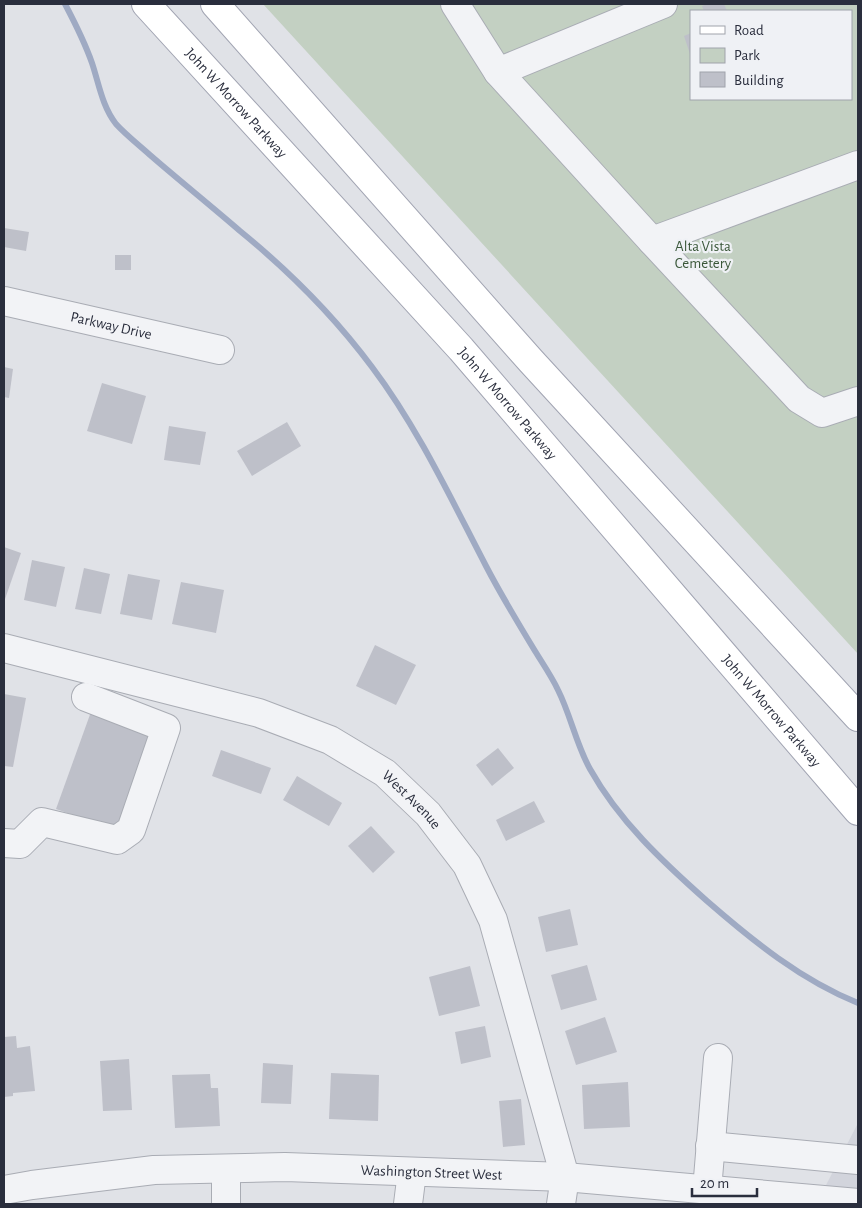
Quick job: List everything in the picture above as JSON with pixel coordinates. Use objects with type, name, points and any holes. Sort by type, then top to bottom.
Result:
[{"type":"main road","name":"John W Morrow Parkway","points":[[146,4],[461,349],[858,811]]},
{"type":"main road","points":[[215,4],[531,361],[858,717]]},
{"type":"street","points":[[455,4],[498,72],[799,399],[822,413],[858,401]]},
{"type":"street","points":[[498,72],[663,4]]},
{"type":"street","points":[[652,241],[858,165]]},
{"type":"street","name":"Parkway Drive","points":[[4,301],[220,350]]},
{"type":"street","name":"West Avenue","points":[[4,648],[259,713],[330,740],[385,773],[428,814],[467,865],[493,920],[565,1177],[561,1204]]},
{"type":"street","points":[[4,843],[20,844],[42,822],[117,840],[131,830],[166,728],[86,697]]},
{"type":"street","points":[[707,1190],[718,1058]]},
{"type":"street","points":[[710,1146],[858,1160]]},
{"type":"street","name":"Washington Street West","points":[[4,1190],[154,1170],[284,1167],[565,1177],[858,1203]]},
{"type":"street","points":[[226,1169],[226,1204]]},
{"type":"street","points":[[408,1204],[412,1172]]},
{"type":"shaded area","points":[[858,1123],[858,1204],[825,1187]]},
{"type":"green space","name":"Alta Vista Cemetery","points":[[263,4],[858,4],[858,654]]},
{"type":"building","points":[[707,4],[724,4],[727,10],[704,10],[702,6]]},
{"type":"building","points":[[690,33],[690,54],[684,36]]},
{"type":"building","points":[[4,228],[29,232],[26,251],[4,247]]},
{"type":"building","points":[[115,255],[131,255],[131,270],[115,270]]},
{"type":"building","points":[[4,367],[13,369],[9,398],[4,397]]},
{"type":"building","points":[[102,383],[146,396],[132,444],[87,431]]},
{"type":"building","points":[[287,422],[301,446],[252,476],[237,451]]},
{"type":"building","points":[[169,426],[206,432],[200,465],[164,460]]},
{"type":"building","points":[[4,547],[21,553],[4,602]]},
{"type":"building","points":[[32,560],[65,567],[56,607],[24,600]]},
{"type":"building","points":[[84,568],[110,574],[101,614],[75,609]]},
{"type":"building","points":[[128,574],[160,580],[152,620],[120,614]]},
{"type":"building","points":[[181,582],[224,590],[216,633],[172,624]]},
{"type":"building","points":[[375,645],[416,665],[396,705],[356,686]]},
{"type":"building","points":[[4,694],[26,698],[13,767],[4,766]]},
{"type":"building","points":[[92,709],[160,734],[124,833],[56,809]]},
{"type":"building","points":[[498,748],[514,768],[492,786],[476,765]]},
{"type":"building","points":[[221,750],[271,768],[261,794],[212,776]]},
{"type":"building","points":[[297,776],[342,803],[329,826],[283,800]]},
{"type":"building","points":[[534,801],[545,822],[506,841],[496,820]]},
{"type":"building","points":[[371,826],[395,852],[373,873],[348,846]]},
{"type":"building","points":[[570,909],[578,945],[546,952],[538,917]]},
{"type":"building","points":[[587,965],[597,1000],[561,1010],[551,975]]},
{"type":"building","points":[[470,966],[480,1006],[439,1016],[429,977]]},
{"type":"building","points":[[605,1017],[617,1052],[576,1065],[565,1031]]},
{"type":"building","points":[[485,1026],[491,1057],[461,1064],[455,1032]]},
{"type":"building","points":[[16,1036],[17,1048],[30,1046],[35,1091],[13,1093],[13,1096],[4,1097],[4,1037]]},
{"type":"building","points":[[129,1059],[132,1110],[103,1111],[100,1061]]},
{"type":"building","points":[[263,1063],[293,1065],[291,1104],[261,1103]]},
{"type":"building","points":[[331,1073],[379,1075],[378,1121],[329,1119]]},
{"type":"building","points":[[210,1074],[211,1088],[218,1088],[220,1126],[175,1128],[172,1075]]},
{"type":"building","points":[[628,1082],[630,1127],[584,1129],[582,1085]]},
{"type":"building","points":[[521,1099],[525,1145],[503,1147],[499,1101]]},
{"type":"waterway","points":[[65,4],[80,33],[104,102],[116,124],[293,278],[342,330],[389,390],[433,464],[522,630],[553,680],[563,700],[585,759],[614,806],[658,856],[742,931],[797,971],[837,994],[858,1003]]}]
